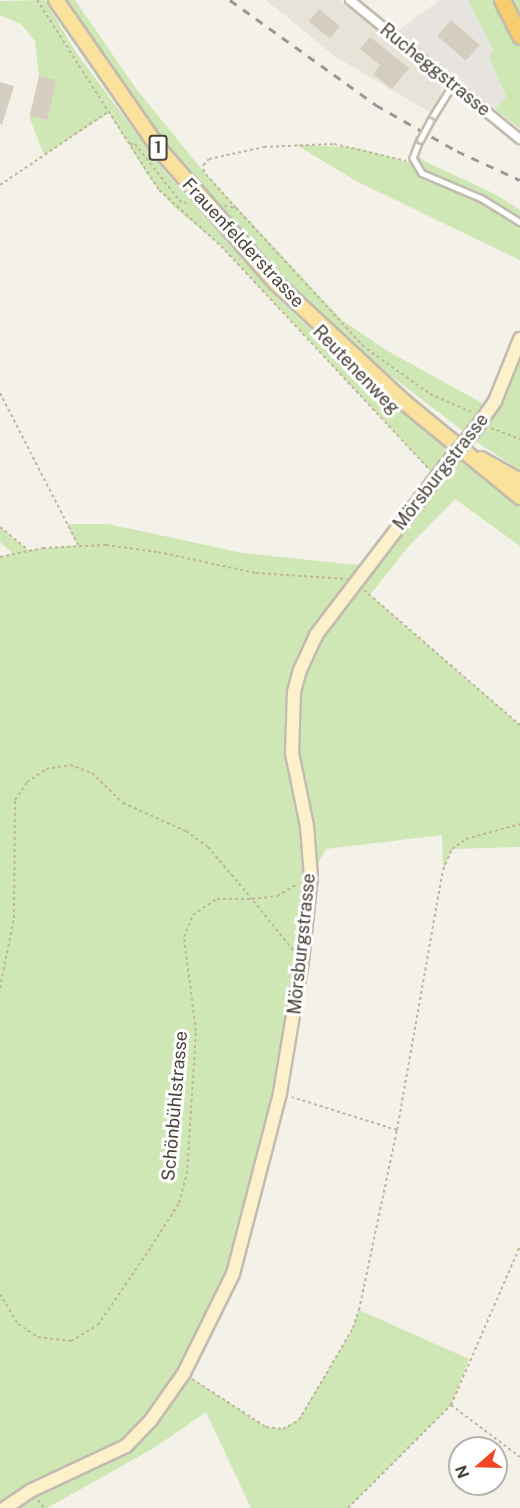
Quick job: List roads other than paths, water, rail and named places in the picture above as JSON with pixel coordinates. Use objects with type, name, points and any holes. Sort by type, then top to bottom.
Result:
[{"type":"highway","points":[[502,0],[520,36]]},
{"type":"main road","name":"Frauenfelderstrasse","points":[[56,0],[127,106],[236,240],[345,349],[520,497]]},
{"type":"main road","name":"Frauenfelderstrasse","points":[[468,453],[520,481]]},
{"type":"street","name":"Rucheggstrasse","points":[[350,0],[520,139]]},
{"type":"street","name":"Mörsburgstrasse","points":[[5,1508],[30,1491],[126,1446],[151,1420],[184,1374],[233,1274],[280,1093],[302,962],[311,877],[307,826],[292,753],[294,692],[300,670],[316,635],[478,425],[498,394],[520,339]]},
{"type":"lane","points":[[453,84],[413,153],[415,164],[426,176],[481,198],[520,222]]},
{"type":"railway","points":[[230,0],[376,105],[457,151],[520,180]]}]
